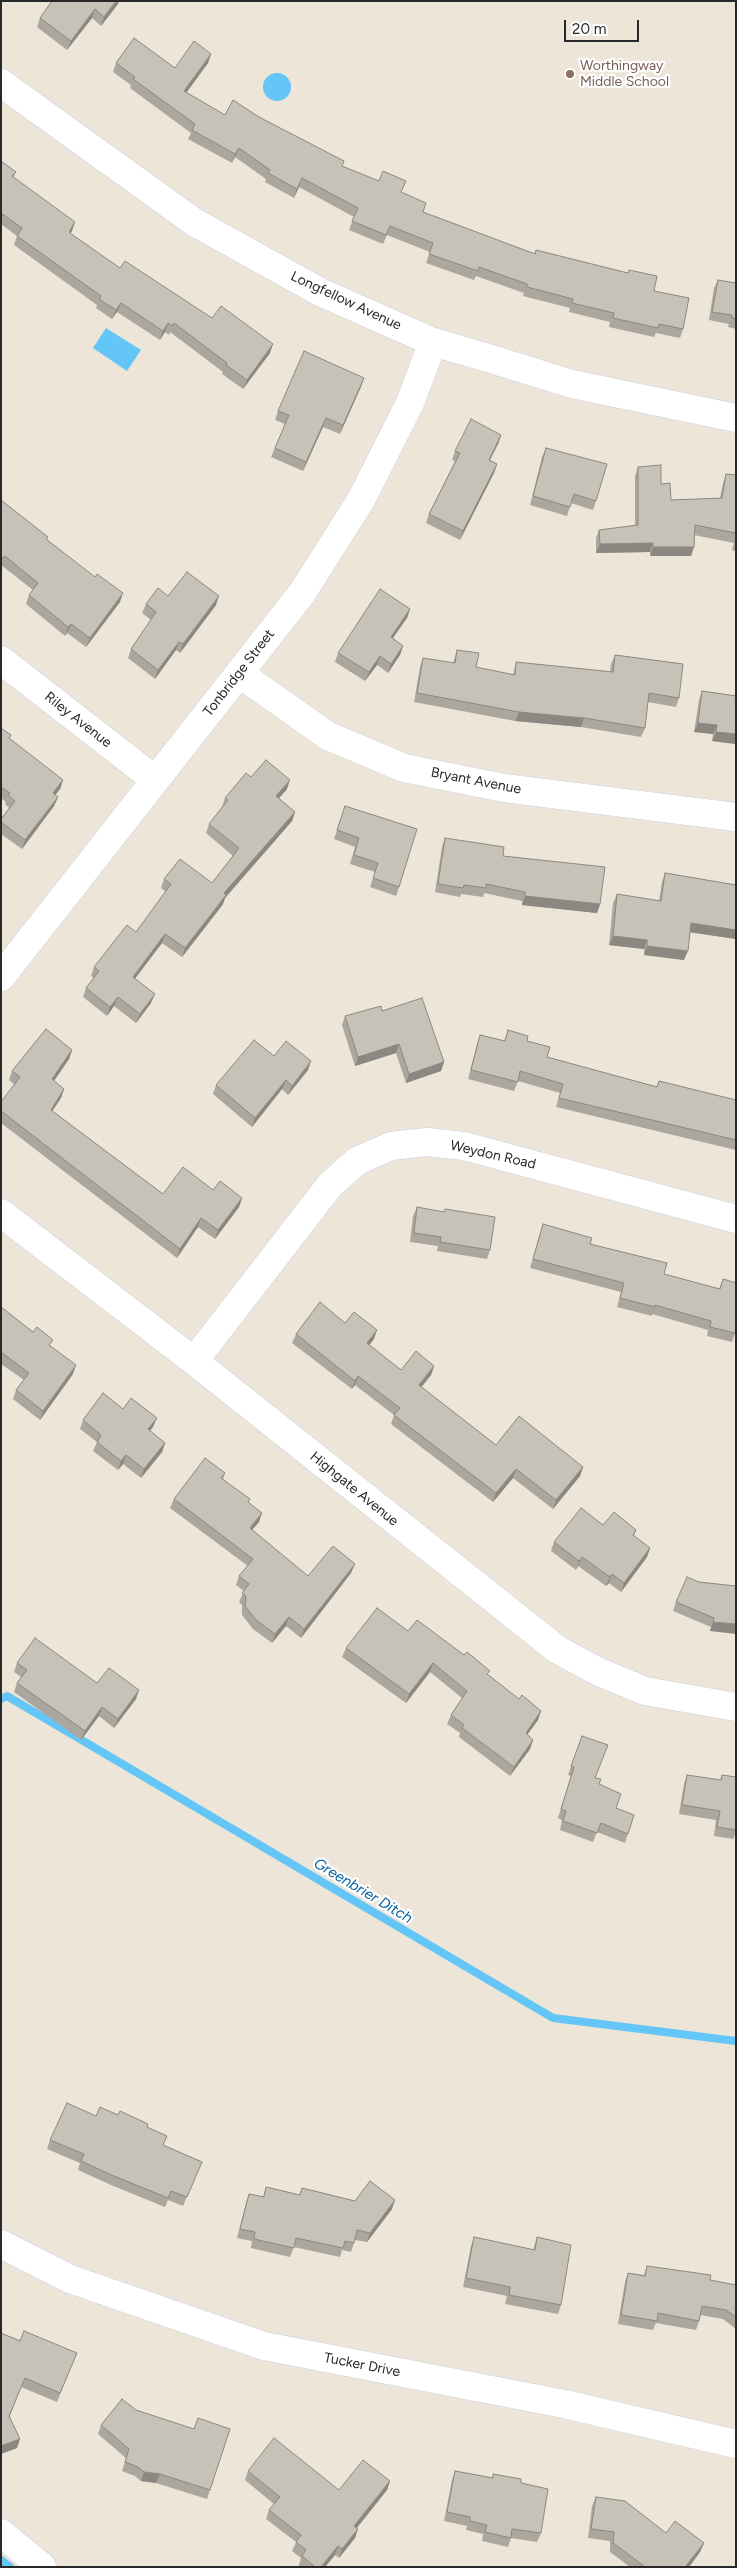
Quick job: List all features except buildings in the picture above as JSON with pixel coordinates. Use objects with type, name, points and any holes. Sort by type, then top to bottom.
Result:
[{"type":"street","name":"Longfellow Avenue","points":[[1,84],[194,222],[320,292],[433,342],[572,384],[736,418]]},
{"type":"street","name":"Tonbridge Street","points":[[1,977],[154,779],[240,674],[302,593],[361,500],[410,403],[433,342]]},
{"type":"street","name":"Riley Avenue","points":[[1,660],[154,779]]},
{"type":"street","name":"Bryant Avenue","points":[[240,674],[328,736],[404,768],[504,788],[736,817]]},
{"type":"street","name":"Weydon Road","points":[[194,1361],[330,1185],[357,1161],[391,1146],[428,1142],[464,1146],[736,1219]]},
{"type":"street","name":"Highgate Avenue","points":[[1,1212],[194,1361],[558,1650],[599,1672],[645,1691],[736,1707]]},
{"type":"street","name":"Tucker Drive","points":[[1,2244],[70,2279],[264,2346],[564,2404],[736,2444]]},
{"type":"street","points":[[1,2534],[42,2567]]},
{"type":"water","points":[[277,73],[287,77],[291,87],[287,97],[277,101],[267,97],[263,87],[267,77]]},
{"type":"water","points":[[106,328],[141,350],[127,371],[93,348]]},
{"type":"waterway","name":"Greenbrier Ditch","points":[[1,1699],[7,1696],[553,2018],[736,2041]]},
{"type":"waterway","points":[[1,2560],[10,2567]]},
{"type":"place","name":"Worthingway Middle School","points":[[570,74]]}]
